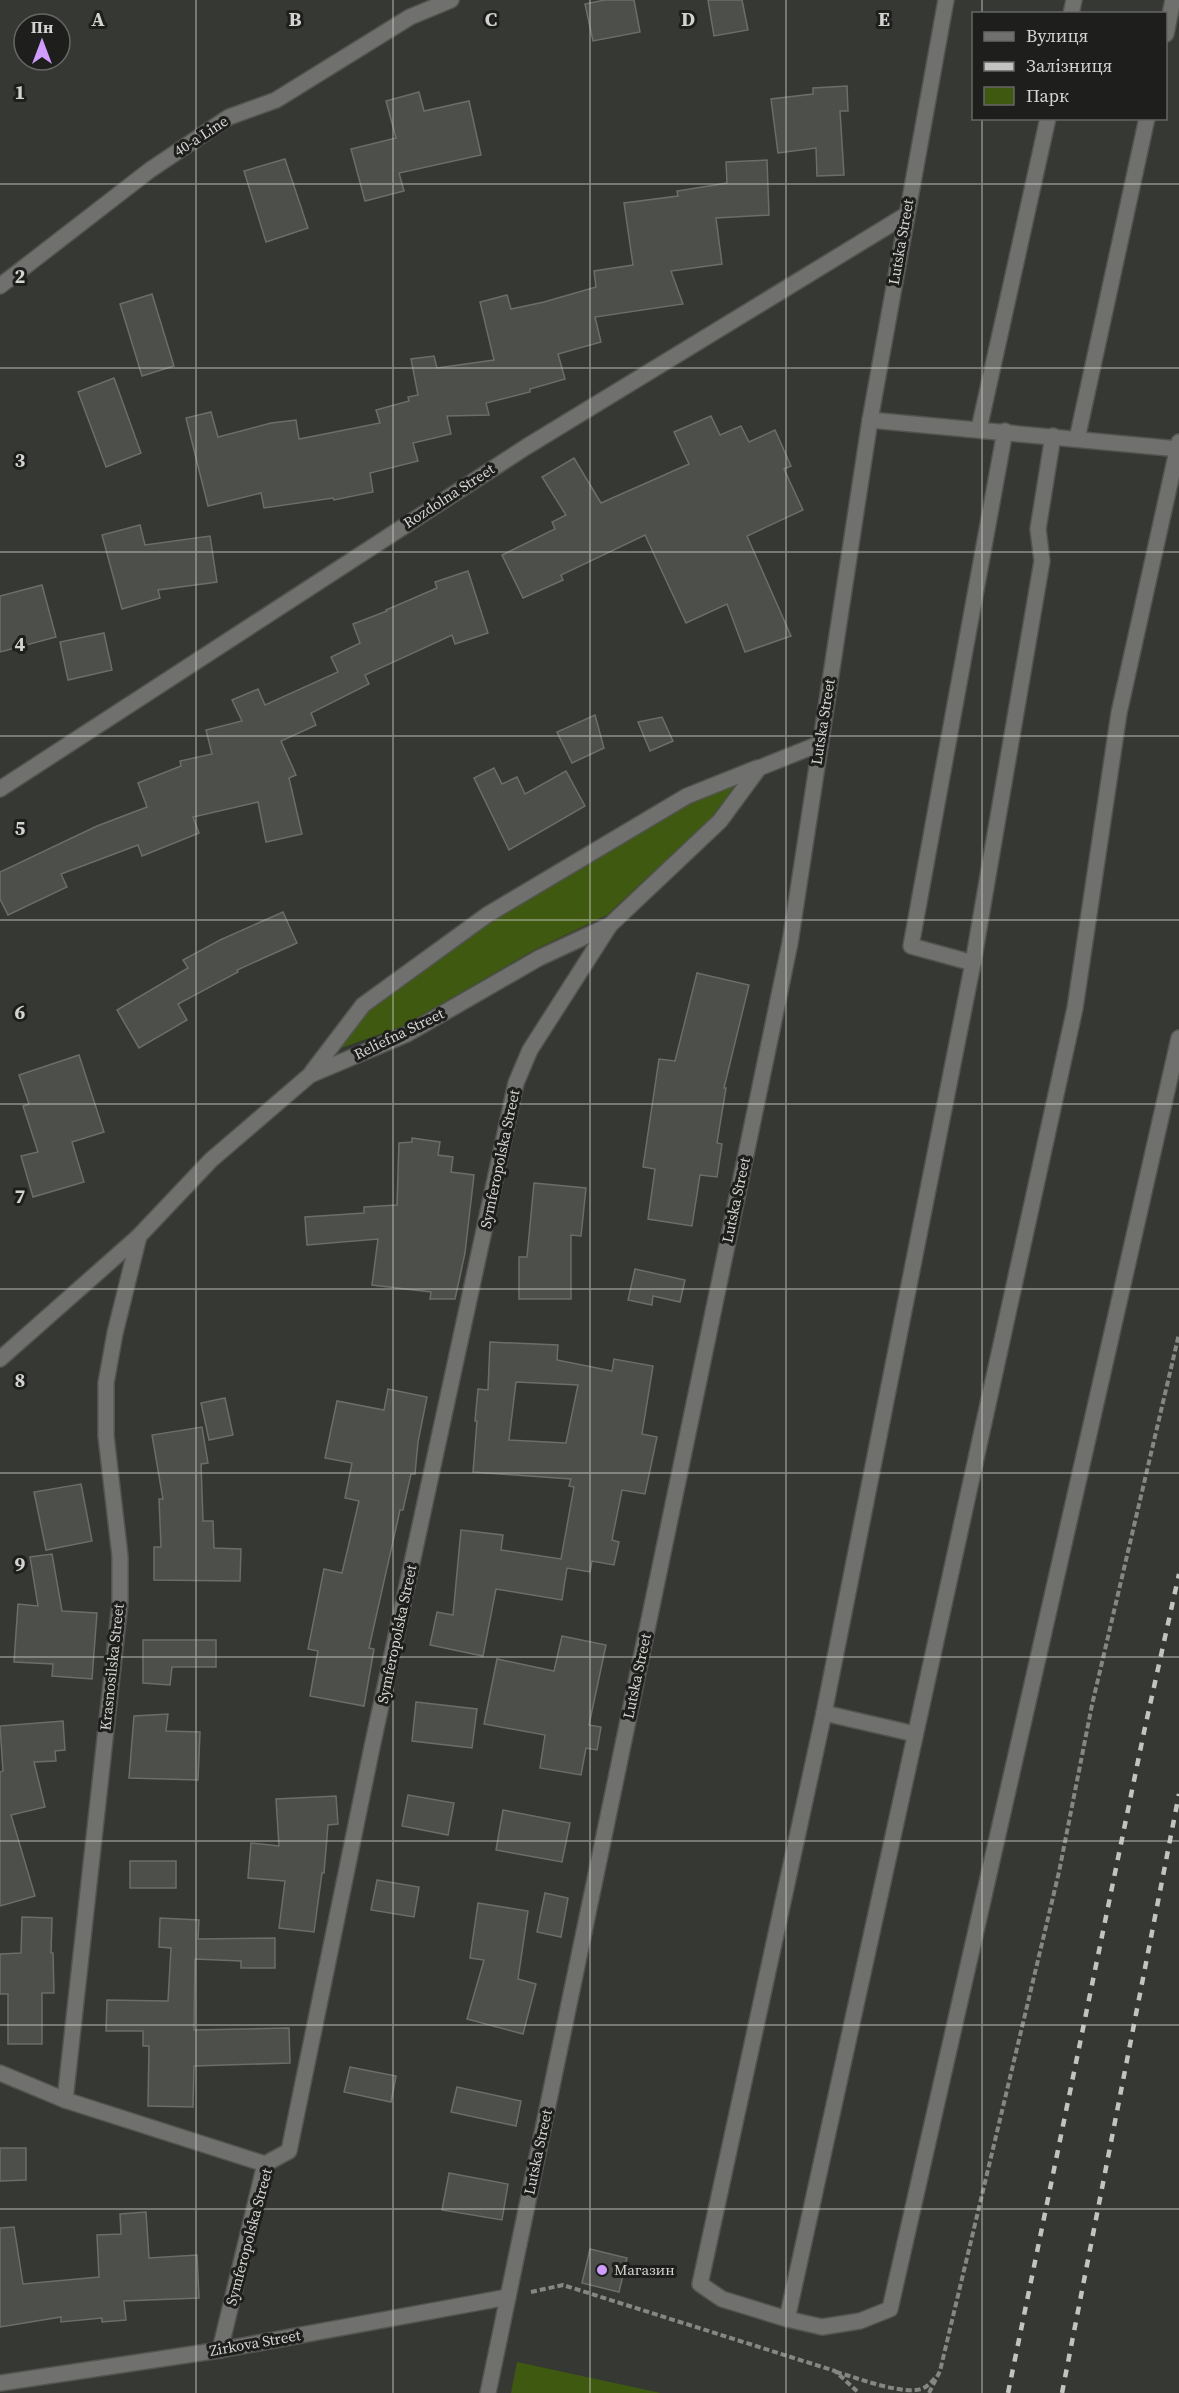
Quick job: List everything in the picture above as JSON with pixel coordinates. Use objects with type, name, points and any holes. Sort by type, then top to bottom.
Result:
[{"type":"street","name":"40-a Line","points":[[0,286],[150,170],[228,117],[276,100],[410,17],[452,0]]},
{"type":"street","name":"Lutska Street","points":[[488,2393],[789,942],[870,420],[946,0]]},
{"type":"street","points":[[1167,29],[1173,0]]},
{"type":"street","points":[[979,429],[1048,120]]},
{"type":"street","points":[[1077,439],[1147,120]]},
{"type":"street","name":"Rozdolna Street","points":[[0,789],[525,447],[906,215]]},
{"type":"street","points":[[787,2319],[1075,1008],[1119,713],[1178,446],[870,420]]},
{"type":"street","points":[[974,963],[911,946],[1005,431]]},
{"type":"street","points":[[1053,436],[1038,529],[1042,561],[974,963],[824,1713],[700,2284],[722,2299],[822,2327],[860,2320],[890,2309],[1179,1038]]},
{"type":"street","points":[[310,1075],[363,1005],[487,915],[687,796],[819,744]]},
{"type":"street","name":"Reliefna Street","points":[[0,1359],[139,1236],[211,1160],[310,1075],[407,1034],[538,958],[610,925],[720,821],[759,768]]},
{"type":"street","name":"Symferopolska Street","points":[[220,2350],[265,2164],[289,2151],[372,1747],[516,1083],[530,1050],[610,925]]},
{"type":"street","name":"Krasnosilska Street","points":[[65,2100],[120,1603],[120,1556],[106,1436],[106,1383],[115,1334],[139,1236]]},
{"type":"street","points":[[824,1713],[915,1734]]},
{"type":"street","points":[[0,2073],[65,2100],[265,2164]]},
{"type":"street","name":"Zirkova Street","points":[[0,2383],[220,2350],[508,2297]]},
{"type":"path","points":[[929,2393],[940,2372],[1059,1872],[1092,1705],[1179,1334]]},
{"type":"path","points":[[508,2297],[563,2285],[835,2372],[900,2389],[917,2390],[927,2387],[940,2372]]},
{"type":"path","points":[[835,2372],[859,2393]]},
{"type":"green space","points":[[737,783],[712,817],[607,915],[534,950],[403,1026],[341,1048],[368,1010],[487,924],[689,803]]},
{"type":"green space","points":[[517,2362],[661,2393],[511,2393]]},
{"type":"building","points":[[605,0],[634,0],[640,32],[593,41],[585,4]]},
{"type":"building","points":[[708,0],[742,0],[748,30],[714,36]]},
{"type":"building","points":[[847,86],[848,111],[840,111],[844,175],[817,176],[816,148],[778,153],[771,99],[813,94],[813,88]]},
{"type":"building","points":[[419,92],[424,111],[469,101],[481,155],[399,173],[404,191],[365,201],[351,149],[396,138],[386,101]]},
{"type":"building","points":[[285,159],[308,228],[266,242],[244,171]]},
{"type":"building","points":[[767,160],[769,215],[716,218],[722,264],[671,271],[683,304],[595,317],[601,342],[558,354],[565,379],[530,389],[530,392],[486,403],[489,415],[447,416],[451,434],[413,443],[418,461],[370,473],[373,492],[334,500],[333,498],[264,508],[261,493],[208,506],[186,418],[211,412],[218,437],[271,423],[296,420],[299,439],[380,423],[376,410],[409,401],[408,397],[418,395],[411,359],[434,356],[437,368],[494,360],[480,302],[507,295],[511,309],[544,302],[596,287],[594,271],[633,265],[624,203],[678,196],[677,191],[727,183],[726,162]]},
{"type":"building","points":[[152,294],[174,366],[142,376],[120,304]]},
{"type":"building","points":[[114,378],[141,453],[106,467],[78,392]]},
{"type":"building","points":[[711,416],[720,435],[741,426],[749,442],[775,430],[791,466],[784,469],[803,510],[747,536],[791,636],[745,652],[727,604],[686,623],[645,535],[561,575],[563,580],[523,598],[502,555],[555,529],[552,522],[566,515],[542,477],[574,458],[601,503],[689,464],[674,432]]},
{"type":"building","points":[[140,525],[145,545],[210,536],[217,582],[158,590],[160,598],[122,609],[102,535]]},
{"type":"building","points":[[468,571],[488,633],[455,644],[452,635],[365,675],[369,684],[311,713],[316,725],[281,741],[296,775],[289,778],[302,834],[266,842],[258,802],[193,817],[199,833],[142,856],[138,845],[61,874],[67,887],[8,915],[0,899],[0,872],[97,826],[147,807],[138,783],[181,766],[180,761],[212,754],[206,730],[242,721],[232,700],[258,689],[265,705],[338,672],[331,657],[360,643],[353,624],[437,588],[435,582]]},
{"type":"building","points":[[42,585],[56,637],[0,652],[0,596]]},
{"type":"building","points":[[104,633],[112,670],[68,680],[60,642]]},
{"type":"building","points":[[595,715],[604,748],[572,763],[557,732]]},
{"type":"building","points":[[662,717],[673,741],[650,751],[638,722]]},
{"type":"building","points":[[494,768],[502,784],[517,777],[525,794],[566,771],[585,806],[509,850],[474,778]]},
{"type":"building","points":[[283,912],[297,943],[237,970],[238,972],[178,1004],[187,1020],[139,1048],[117,1010],[188,968],[183,960],[220,940]]},
{"type":"building","points":[[697,973],[749,985],[724,1088],[726,1088],[717,1143],[722,1144],[717,1177],[700,1175],[692,1226],[648,1219],[655,1169],[643,1167],[659,1059],[675,1061]]},
{"type":"building","points":[[79,1055],[104,1132],[72,1142],[84,1182],[33,1197],[21,1156],[38,1152],[23,1106],[29,1104],[19,1075]]},
{"type":"building","points":[[412,1138],[440,1142],[438,1155],[453,1157],[451,1172],[474,1175],[465,1253],[455,1299],[430,1299],[431,1292],[372,1285],[378,1239],[307,1245],[305,1217],[364,1213],[364,1207],[397,1205],[399,1143],[412,1142]]},
{"type":"building","points":[[534,1183],[586,1188],[581,1236],[571,1235],[571,1299],[519,1299],[519,1257],[527,1257]]},
{"type":"building","points":[[635,1269],[685,1280],[680,1302],[653,1296],[652,1305],[628,1300]]},
{"type":"building","points":[[490,1342],[558,1345],[557,1360],[612,1371],[614,1359],[653,1366],[642,1434],[657,1437],[645,1494],[622,1490],[612,1540],[619,1542],[614,1565],[592,1561],[590,1572],[567,1568],[562,1600],[496,1589],[483,1656],[430,1645],[437,1612],[453,1615],[461,1530],[503,1535],[501,1550],[561,1559],[574,1487],[569,1486],[571,1479],[473,1472],[478,1389],[488,1390]],"holes":[[[516,1382],[578,1385],[566,1443],[509,1440]]]},
{"type":"building","points":[[388,1389],[427,1397],[418,1442],[415,1474],[411,1474],[403,1510],[400,1510],[369,1648],[374,1649],[364,1706],[310,1696],[318,1651],[308,1649],[324,1569],[342,1573],[359,1501],[345,1498],[352,1463],[325,1458],[337,1401],[384,1410]]},
{"type":"building","points":[[225,1398],[233,1435],[209,1440],[201,1403]]},
{"type":"building","points":[[202,1427],[208,1463],[201,1464],[203,1521],[213,1521],[214,1548],[241,1549],[240,1581],[154,1580],[154,1547],[161,1547],[159,1499],[163,1499],[152,1435]]},
{"type":"building","points":[[81,1484],[92,1541],[46,1550],[34,1492]]},
{"type":"building","points":[[52,1554],[62,1611],[97,1613],[92,1679],[52,1676],[53,1664],[14,1662],[18,1604],[38,1606],[30,1557]]},
{"type":"building","points":[[562,1636],[606,1645],[589,1725],[601,1727],[597,1750],[586,1748],[581,1775],[540,1768],[545,1735],[484,1724],[497,1659],[554,1671]]},
{"type":"building","points":[[143,1640],[216,1640],[216,1667],[172,1667],[170,1685],[143,1683]]},
{"type":"building","points":[[416,1702],[477,1709],[472,1748],[412,1741]]},
{"type":"building","points":[[168,1714],[166,1731],[200,1732],[198,1780],[129,1778],[134,1716]]},
{"type":"building","points":[[63,1721],[65,1750],[55,1751],[56,1761],[34,1762],[45,1807],[11,1815],[35,1896],[0,1906],[0,1772],[3,1771],[0,1726]]},
{"type":"building","points":[[408,1795],[454,1803],[448,1835],[402,1826]]},
{"type":"building","points":[[336,1796],[338,1824],[328,1825],[324,1873],[322,1873],[314,1932],[279,1928],[285,1881],[248,1878],[251,1843],[279,1846],[276,1799]]},
{"type":"building","points":[[503,1810],[570,1823],[562,1862],[496,1850]]},
{"type":"building","points":[[130,1861],[176,1861],[176,1888],[130,1888]]},
{"type":"building","points":[[377,1880],[419,1887],[414,1917],[371,1910]]},
{"type":"building","points":[[545,1893],[568,1898],[561,1937],[537,1932]]},
{"type":"building","points":[[478,1903],[528,1911],[518,1979],[536,1984],[523,2034],[467,2019],[484,1960],[470,1958]]},
{"type":"building","points":[[22,1917],[52,1918],[51,1953],[53,1953],[54,1993],[42,1993],[42,2044],[8,2044],[8,1994],[0,1994],[0,1954],[21,1953]]},
{"type":"building","points":[[160,1918],[199,1920],[198,1939],[275,1938],[275,1968],[241,1968],[241,1961],[195,1959],[194,2030],[289,2028],[290,2063],[194,2066],[193,2107],[148,2106],[149,2046],[143,2046],[143,2031],[106,2031],[107,2000],[168,2001],[171,1948],[159,1947]]},
{"type":"building","points":[[350,2067],[396,2076],[391,2102],[344,2092]]},
{"type":"building","points":[[457,2087],[521,2101],[516,2126],[451,2112]]},
{"type":"building","points":[[0,2148],[26,2148],[26,2180],[0,2181]]},
{"type":"building","points":[[449,2173],[508,2184],[502,2220],[442,2210]]},
{"type":"building","points":[[146,2212],[149,2258],[197,2255],[199,2298],[124,2301],[126,2320],[102,2322],[102,2318],[61,2322],[61,2317],[0,2327],[0,2228],[14,2227],[23,2284],[99,2277],[97,2235],[121,2234],[120,2214]]},
{"type":"building","points":[[590,2249],[627,2258],[619,2292],[582,2283]]},
{"type":"railway","points":[[1008,2393],[1144,1732],[1179,1574]]},
{"type":"railway","points":[[1062,2393],[1179,1794]]},
{"type":"place","name":"Магазин","points":[[602,2270]]}]
